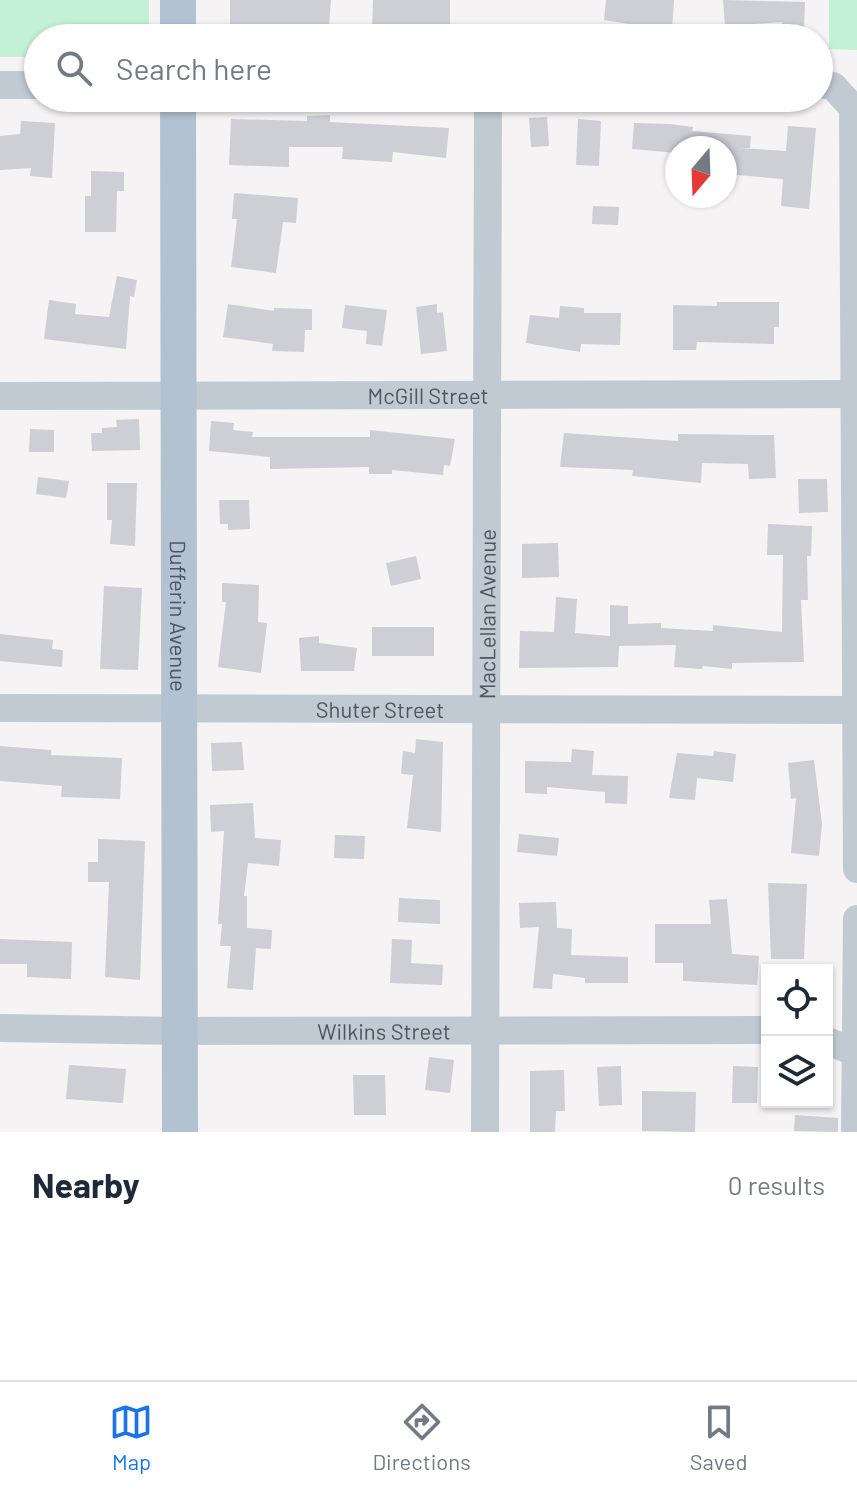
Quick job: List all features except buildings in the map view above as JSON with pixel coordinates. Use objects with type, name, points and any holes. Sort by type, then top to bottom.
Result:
[{"type":"main road","points":[[178,0],[178,24]]},
{"type":"main road","name":"Dufferin Avenue","points":[[178,112],[180,1132]]},
{"type":"street","points":[[836,83],[853,108],[857,869]]},
{"type":"street","points":[[0,85],[24,85]]},
{"type":"street","name":"MacLellan Avenue","points":[[485,1132],[488,112]]},
{"type":"street","name":"McGill Street","points":[[0,396],[178,393],[485,396],[854,394]]},
{"type":"street","name":"Shuter Street","points":[[0,708],[179,706],[855,710]]},
{"type":"street","points":[[855,1132],[857,919]]},
{"type":"street","name":"Wilkins Street","points":[[0,1028],[179,1031],[761,1030]]},
{"type":"street","points":[[833,1043],[856,1053]]},
{"type":"green space","points":[[0,0],[149,0],[149,24],[24,24],[24,57],[0,57]]},
{"type":"green space","points":[[829,0],[857,0],[857,50],[833,49],[833,24],[829,24]]}]
